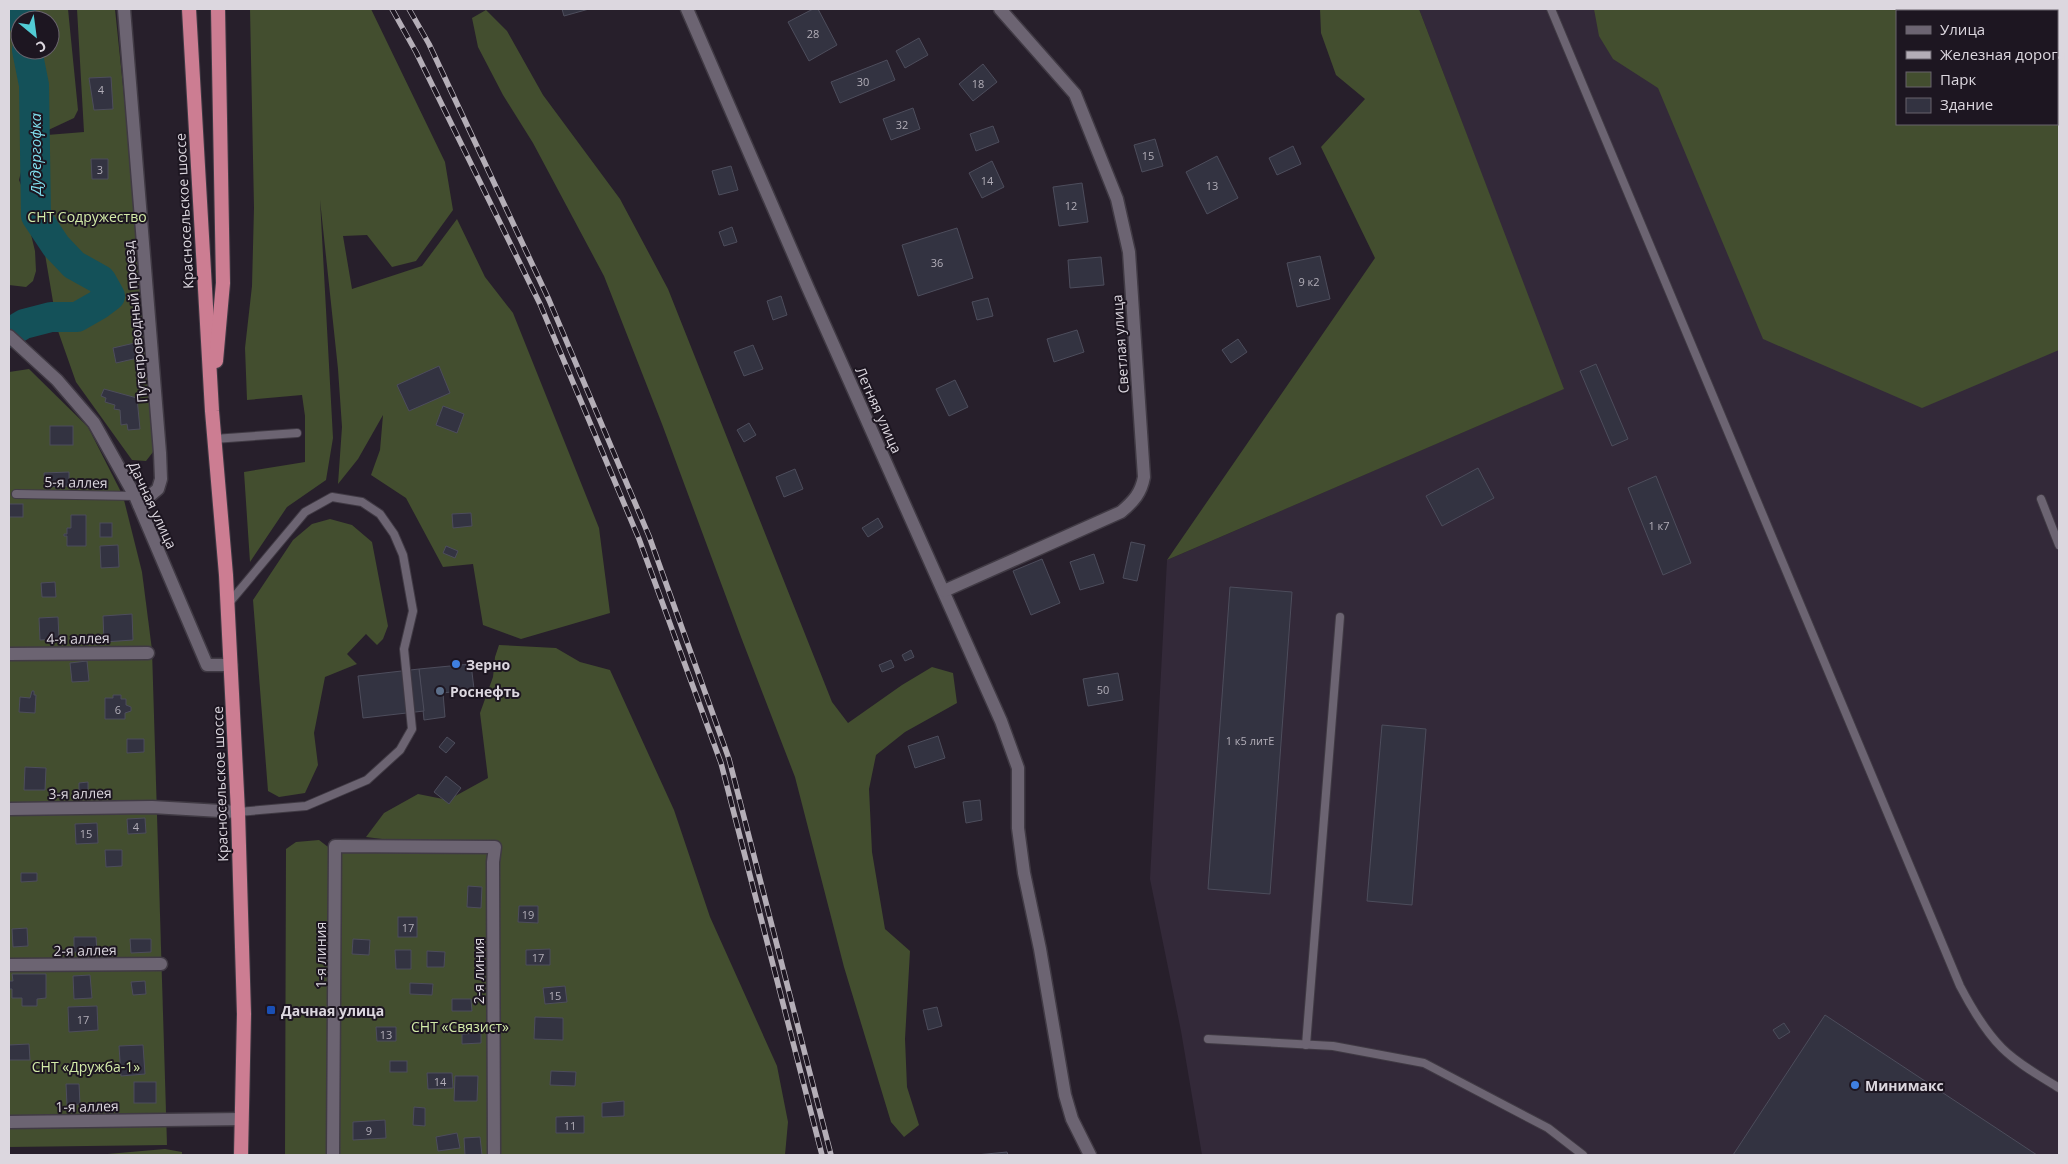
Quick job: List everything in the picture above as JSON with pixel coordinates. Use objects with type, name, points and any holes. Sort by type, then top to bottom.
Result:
[{"type":"highway","name":"Красносельское шоссе","points":[[189,9],[212,412],[231,665],[238,812],[244,1014],[241,1155]]},
{"type":"highway","name":"Красносельское шоссе","points":[[212,412],[223,283],[218,9]]},
{"type":"street","name":"Путепроводный проезд","points":[[124,9],[161,479],[158,489],[137,500]]},
{"type":"street","name":"Летняя улица","points":[[687,9],[808,288],[1002,721],[1018,768],[1018,828],[1024,873],[1040,949],[1064,1095],[1072,1119],[1090,1155]]},
{"type":"street","name":"Светлая улица","points":[[944,591],[1121,512],[1133,502],[1141,491],[1144,477],[1129,252],[1117,199],[1075,94],[1000,9]]},
{"type":"street","name":"Дачная улица","points":[[9,336],[57,380],[94,424],[137,500],[208,665],[231,665]]},
{"type":"street","name":"4-я аллея","points":[[9,654],[148,653]]},
{"type":"street","name":"3-я аллея","points":[[9,810],[152,807],[238,812]]},
{"type":"street","name":"1-я линия","points":[[333,1155],[335,846],[495,847]]},
{"type":"street","name":"2-я линия","points":[[494,1155],[493,862],[495,847]]},
{"type":"street","name":"2-я аллея","points":[[9,965],[161,964]]},
{"type":"street","name":"1-я аллея","points":[[9,1122],[242,1119]]},
{"type":"lane","points":[[1551,9],[1960,986],[1975,1014],[2001,1047],[2028,1068],[2059,1088]]},
{"type":"lane","points":[[214,439],[297,432]]},
{"type":"lane","name":"5-я аллея","points":[[16,494],[137,500]]},
{"type":"lane","points":[[227,605],[305,512],[332,497],[362,502],[380,514],[394,534],[403,555],[413,611],[404,649],[412,728],[400,750],[367,780],[306,806],[238,812]]},
{"type":"lane","points":[[2041,499],[2059,545]]},
{"type":"lane","points":[[1306,1045],[1340,617]]},
{"type":"lane","points":[[1208,1039],[1333,1046],[1424,1063],[1548,1128],[1583,1155]]},
{"type":"shaded area","points":[[1419,9],[2059,9],[2059,1155],[1202,1155],[1181,1031],[1150,879],[1167,560],[1563,389]]},
{"type":"green space","points":[[9,9],[68,9],[78,110],[74,118],[27,140],[23,150],[24,160],[19,180],[23,190],[25,210],[35,251],[36,271],[33,281],[26,287],[9,285]]},
{"type":"green space","name":"СНТ Содружество","points":[[77,9],[115,9],[160,443],[146,461],[132,460],[76,382],[58,331],[38,213],[47,135],[84,132]]},
{"type":"green space","points":[[250,9],[371,9],[445,162],[453,210],[416,261],[392,267],[367,235],[343,236],[352,289],[422,266],[457,219],[485,277],[513,313],[599,528],[610,613],[521,639],[483,625],[473,564],[443,567],[406,498],[371,475],[380,450],[383,415],[358,459],[338,484],[342,427],[338,369],[320,200],[333,438],[326,480],[287,507],[250,562],[244,472],[305,462],[305,416],[302,395],[247,400],[245,348],[252,286],[254,208]]},
{"type":"green space","points":[[1320,9],[1419,9],[1564,389],[1167,560],[1375,258],[1321,147],[1365,99],[1336,75],[1321,33]]},
{"type":"green space","points":[[1594,9],[2059,9],[2059,350],[1922,408],[1763,339],[1658,88],[1613,59],[1599,36]]},
{"type":"green space","points":[[486,10],[507,31],[543,95],[620,199],[668,289],[832,702],[848,723],[902,685],[932,667],[953,673],[957,703],[905,732],[876,755],[869,789],[872,852],[885,929],[910,951],[905,1039],[907,1087],[919,1125],[904,1137],[891,1122],[844,967],[795,777],[604,276],[533,143],[503,95],[478,47],[472,18]]},
{"type":"green space","name":"СНТ «Дружба-1»","points":[[29,369],[88,427],[123,496],[142,572],[152,650],[167,1145],[9,1147],[9,372]]},
{"type":"green space","points":[[330,519],[352,525],[372,542],[388,626],[383,639],[377,645],[366,634],[347,654],[357,664],[325,677],[314,733],[318,765],[305,793],[279,797],[268,791],[253,600],[293,540],[312,524]]},
{"type":"green space","name":"СНТ «Связист»","points":[[499,645],[556,648],[580,662],[610,670],[674,810],[710,917],[777,1066],[788,1122],[785,1155],[285,1155],[286,849],[296,842],[319,840],[332,850],[332,840],[398,841],[366,837],[384,813],[418,794],[448,800],[488,778],[480,713],[493,677],[495,657]]},
{"type":"green space","points":[[165,1149],[182,1152],[182,1155],[96,1155]]},
{"type":"building","points":[[562,9],[589,9],[564,16]]},
{"type":"building","points":[[813,9],[818,9],[837,45],[809,61],[788,22]]},
{"type":"building","points":[[919,38],[928,55],[905,68],[896,51]]},
{"type":"building","points":[[887,60],[895,80],[840,103],[831,82]]},
{"type":"building","points":[[983,64],[997,82],[973,101],[959,84]]},
{"type":"building","points":[[111,77],[113,109],[94,110],[89,78]]},
{"type":"building","points":[[913,108],[920,129],[891,140],[883,119]]},
{"type":"building","points":[[993,126],[999,142],[976,151],[970,134]]},
{"type":"building","points":[[1155,139],[1163,166],[1142,172],[1134,145]]},
{"type":"building","points":[[1293,146],[1301,164],[1277,175],[1269,158]]},
{"type":"building","points":[[1217,156],[1238,198],[1207,214],[1186,172]]},
{"type":"building","points":[[91,159],[108,159],[108,179],[92,179]]},
{"type":"building","points":[[992,161],[1004,187],[982,198],[969,173]]},
{"type":"building","points":[[731,166],[738,190],[719,195],[712,171]]},
{"type":"building","points":[[1082,183],[1088,222],[1059,226],[1053,187]]},
{"type":"building","points":[[732,227],[737,242],[724,246],[719,232]]},
{"type":"building","points":[[957,228],[973,278],[918,296],[902,245]]},
{"type":"building","points":[[1320,256],[1330,299],[1297,307],[1287,263]]},
{"type":"building","points":[[1101,257],[1104,285],[1070,288],[1068,260]]},
{"type":"building","points":[[781,296],[787,315],[773,320],[767,301]]},
{"type":"building","points":[[988,298],[993,316],[977,320],[972,302]]},
{"type":"building","points":[[1077,330],[1084,352],[1054,362],[1047,339]]},
{"type":"building","points":[[1238,339],[1247,352],[1231,363],[1222,350]]},
{"type":"building","points":[[139,342],[142,357],[116,363],[113,348]]},
{"type":"building","points":[[753,345],[763,369],[744,376],[734,352]]},
{"type":"building","points":[[1596,364],[1628,439],[1612,446],[1580,371]]},
{"type":"building","points":[[439,366],[450,393],[409,411],[397,385]]},
{"type":"building","points":[[955,380],[968,407],[949,416],[936,389]]},
{"type":"building","points":[[104,389],[137,398],[140,429],[128,430],[127,424],[121,425],[120,410],[114,409],[115,405],[105,402],[106,398],[101,396]]},
{"type":"building","points":[[443,406],[464,414],[457,433],[436,425]]},
{"type":"building","points":[[749,423],[756,435],[744,442],[737,430]]},
{"type":"building","points":[[50,426],[73,426],[73,445],[50,445]]},
{"type":"building","points":[[1478,468],[1494,498],[1442,526],[1426,496]]},
{"type":"building","points":[[795,469],[803,489],[784,497],[776,477]]},
{"type":"building","points":[[69,472],[69,486],[45,487],[44,473]]},
{"type":"building","points":[[1656,476],[1691,563],[1663,575],[1628,488]]},
{"type":"building","points":[[9,504],[23,504],[23,517],[9,517]]},
{"type":"building","points":[[471,513],[472,526],[453,528],[452,514]]},
{"type":"building","points":[[71,515],[86,515],[86,546],[67,546],[67,536],[64,536],[64,534],[67,534],[67,528],[71,528]]},
{"type":"building","points":[[878,518],[883,527],[868,537],[862,528]]},
{"type":"building","points":[[100,523],[112,523],[112,537],[100,537]]},
{"type":"building","points":[[1131,542],[1145,545],[1137,581],[1123,578]]},
{"type":"building","points":[[118,545],[119,567],[101,568],[100,546]]},
{"type":"building","points":[[446,546],[458,551],[455,558],[443,553]]},
{"type":"building","points":[[1094,554],[1104,583],[1080,590],[1070,562]]},
{"type":"building","points":[[1042,559],[1060,603],[1031,615],[1013,571]]},
{"type":"building","points":[[55,582],[56,597],[42,597],[41,583]]},
{"type":"building","points":[[1230,587],[1292,592],[1270,894],[1208,889]]},
{"type":"building","points":[[132,614],[133,640],[104,642],[103,616]]},
{"type":"building","points":[[58,617],[59,639],[40,640],[39,618]]},
{"type":"building","points":[[911,650],[914,657],[905,661],[902,655]]},
{"type":"building","points":[[891,660],[894,667],[882,672],[879,665]]},
{"type":"building","points":[[87,661],[89,681],[72,682],[70,663]]},
{"type":"building","name":"Роснефть","points":[[471,664],[474,689],[443,693],[445,717],[424,720],[419,669]]},
{"type":"building","points":[[419,669],[424,711],[363,718],[358,676]]},
{"type":"building","points":[[1118,673],[1123,700],[1088,706],[1083,679]]},
{"type":"building","points":[[32,691],[36,695],[35,713],[19,712],[20,697],[30,698]]},
{"type":"building","points":[[113,695],[121,695],[121,699],[126,699],[126,705],[131,707],[131,711],[125,713],[125,719],[105,719],[105,698],[113,698]]},
{"type":"building","points":[[1382,725],[1426,729],[1412,905],[1367,901]]},
{"type":"building","points":[[938,736],[945,758],[915,768],[908,746]]},
{"type":"building","points":[[447,737],[455,743],[446,753],[439,747]]},
{"type":"building","points":[[127,739],[144,739],[144,752],[127,753]]},
{"type":"building","points":[[25,767],[46,768],[45,790],[24,790]]},
{"type":"building","points":[[446,776],[461,788],[449,804],[434,792]]},
{"type":"building","points":[[88,782],[88,796],[79,797],[79,783]]},
{"type":"building","points":[[980,800],[982,820],[966,823],[963,802]]},
{"type":"building","points":[[145,818],[146,833],[128,834],[127,819]]},
{"type":"building","points":[[97,823],[98,843],[76,844],[75,824]]},
{"type":"building","points":[[105,850],[122,850],[122,866],[106,867]]},
{"type":"building","points":[[21,873],[37,873],[37,881],[21,882]]},
{"type":"building","points":[[468,886],[482,887],[481,908],[467,907]]},
{"type":"building","points":[[519,906],[538,906],[538,923],[518,922]]},
{"type":"building","points":[[398,917],[417,917],[417,937],[398,937]]},
{"type":"building","points":[[27,928],[28,946],[13,947],[12,929]]},
{"type":"building","points":[[74,937],[96,937],[97,952],[74,952]]},
{"type":"building","points":[[130,939],[151,939],[151,952],[131,953]]},
{"type":"building","points":[[353,939],[370,940],[369,955],[352,954]]},
{"type":"building","points":[[550,949],[550,965],[526,965],[526,950]]},
{"type":"building","points":[[395,950],[411,950],[411,969],[396,969]]},
{"type":"building","points":[[427,951],[445,952],[444,967],[427,967]]},
{"type":"building","points":[[12,974],[46,974],[46,998],[37,999],[37,1006],[22,1006],[22,998],[12,998],[12,989],[9,989],[9,981],[13,981]]},
{"type":"building","points":[[90,975],[92,998],[74,999],[73,976]]},
{"type":"building","points":[[145,981],[146,994],[133,995],[131,982]]},
{"type":"building","points":[[410,983],[433,984],[432,995],[410,994]]},
{"type":"building","points":[[565,986],[567,1002],[545,1004],[543,988]]},
{"type":"building","points":[[452,999],[471,999],[472,1011],[452,1011]]},
{"type":"building","points":[[97,1006],[98,1030],[69,1032],[68,1007]]},
{"type":"building","points":[[937,1007],[942,1026],[928,1030],[923,1010]]},
{"type":"building","name":"Минимакс","points":[[1825,1015],[2037,1155],[1733,1155]]},
{"type":"building","points":[[535,1017],[563,1018],[563,1040],[534,1039]]},
{"type":"building","points":[[1784,1023],[1790,1032],[1779,1039],[1773,1030]]},
{"type":"building","points":[[376,1027],[396,1027],[396,1041],[377,1041]]},
{"type":"building","points":[[481,1033],[481,1043],[462,1044],[462,1034]]},
{"type":"building","points":[[29,1044],[30,1060],[9,1060],[9,1045]]},
{"type":"building","points":[[143,1045],[145,1074],[121,1076],[119,1046]]},
{"type":"building","points":[[390,1061],[407,1061],[407,1072],[390,1072]]},
{"type":"building","points":[[551,1071],[576,1072],[575,1086],[550,1085]]},
{"type":"building","points":[[427,1073],[452,1073],[453,1088],[428,1089]]},
{"type":"building","points":[[455,1076],[478,1076],[477,1101],[454,1101]]},
{"type":"building","points":[[134,1082],[156,1082],[156,1103],[134,1103]]},
{"type":"building","points":[[66,1084],[79,1084],[80,1104],[67,1105]]},
{"type":"building","points":[[624,1101],[624,1116],[602,1117],[602,1103]]},
{"type":"building","points":[[414,1107],[425,1108],[425,1126],[413,1125]]},
{"type":"building","points":[[584,1116],[584,1133],[556,1133],[556,1117]]},
{"type":"building","points":[[385,1120],[386,1138],[353,1140],[353,1122]]},
{"type":"building","points":[[457,1133],[460,1148],[438,1151],[436,1137]]},
{"type":"building","points":[[480,1137],[482,1155],[465,1155],[464,1138]]},
{"type":"building","points":[[1007,1152],[1008,1155],[976,1155]]},
{"type":"waterway","name":"Дудергофка","points":[[9,333],[24,324],[51,317],[77,317],[110,296],[101,280],[74,265],[56,246],[36,216],[34,85],[29,60]]},
{"type":"railway","points":[[392,9],[416,52],[540,304],[639,539],[721,763],[822,1155]]},
{"type":"railway","points":[[409,9],[429,44],[549,300],[649,536],[729,759],[831,1155]]},
{"type":"place","name":"Зерно","points":[[456,664]]},
{"type":"place","name":"Роснефть","points":[[440,691]]},
{"type":"place","name":"Дачная улица","points":[[271,1010]]},
{"type":"place","name":"Минимакс","points":[[1855,1085]]}]
